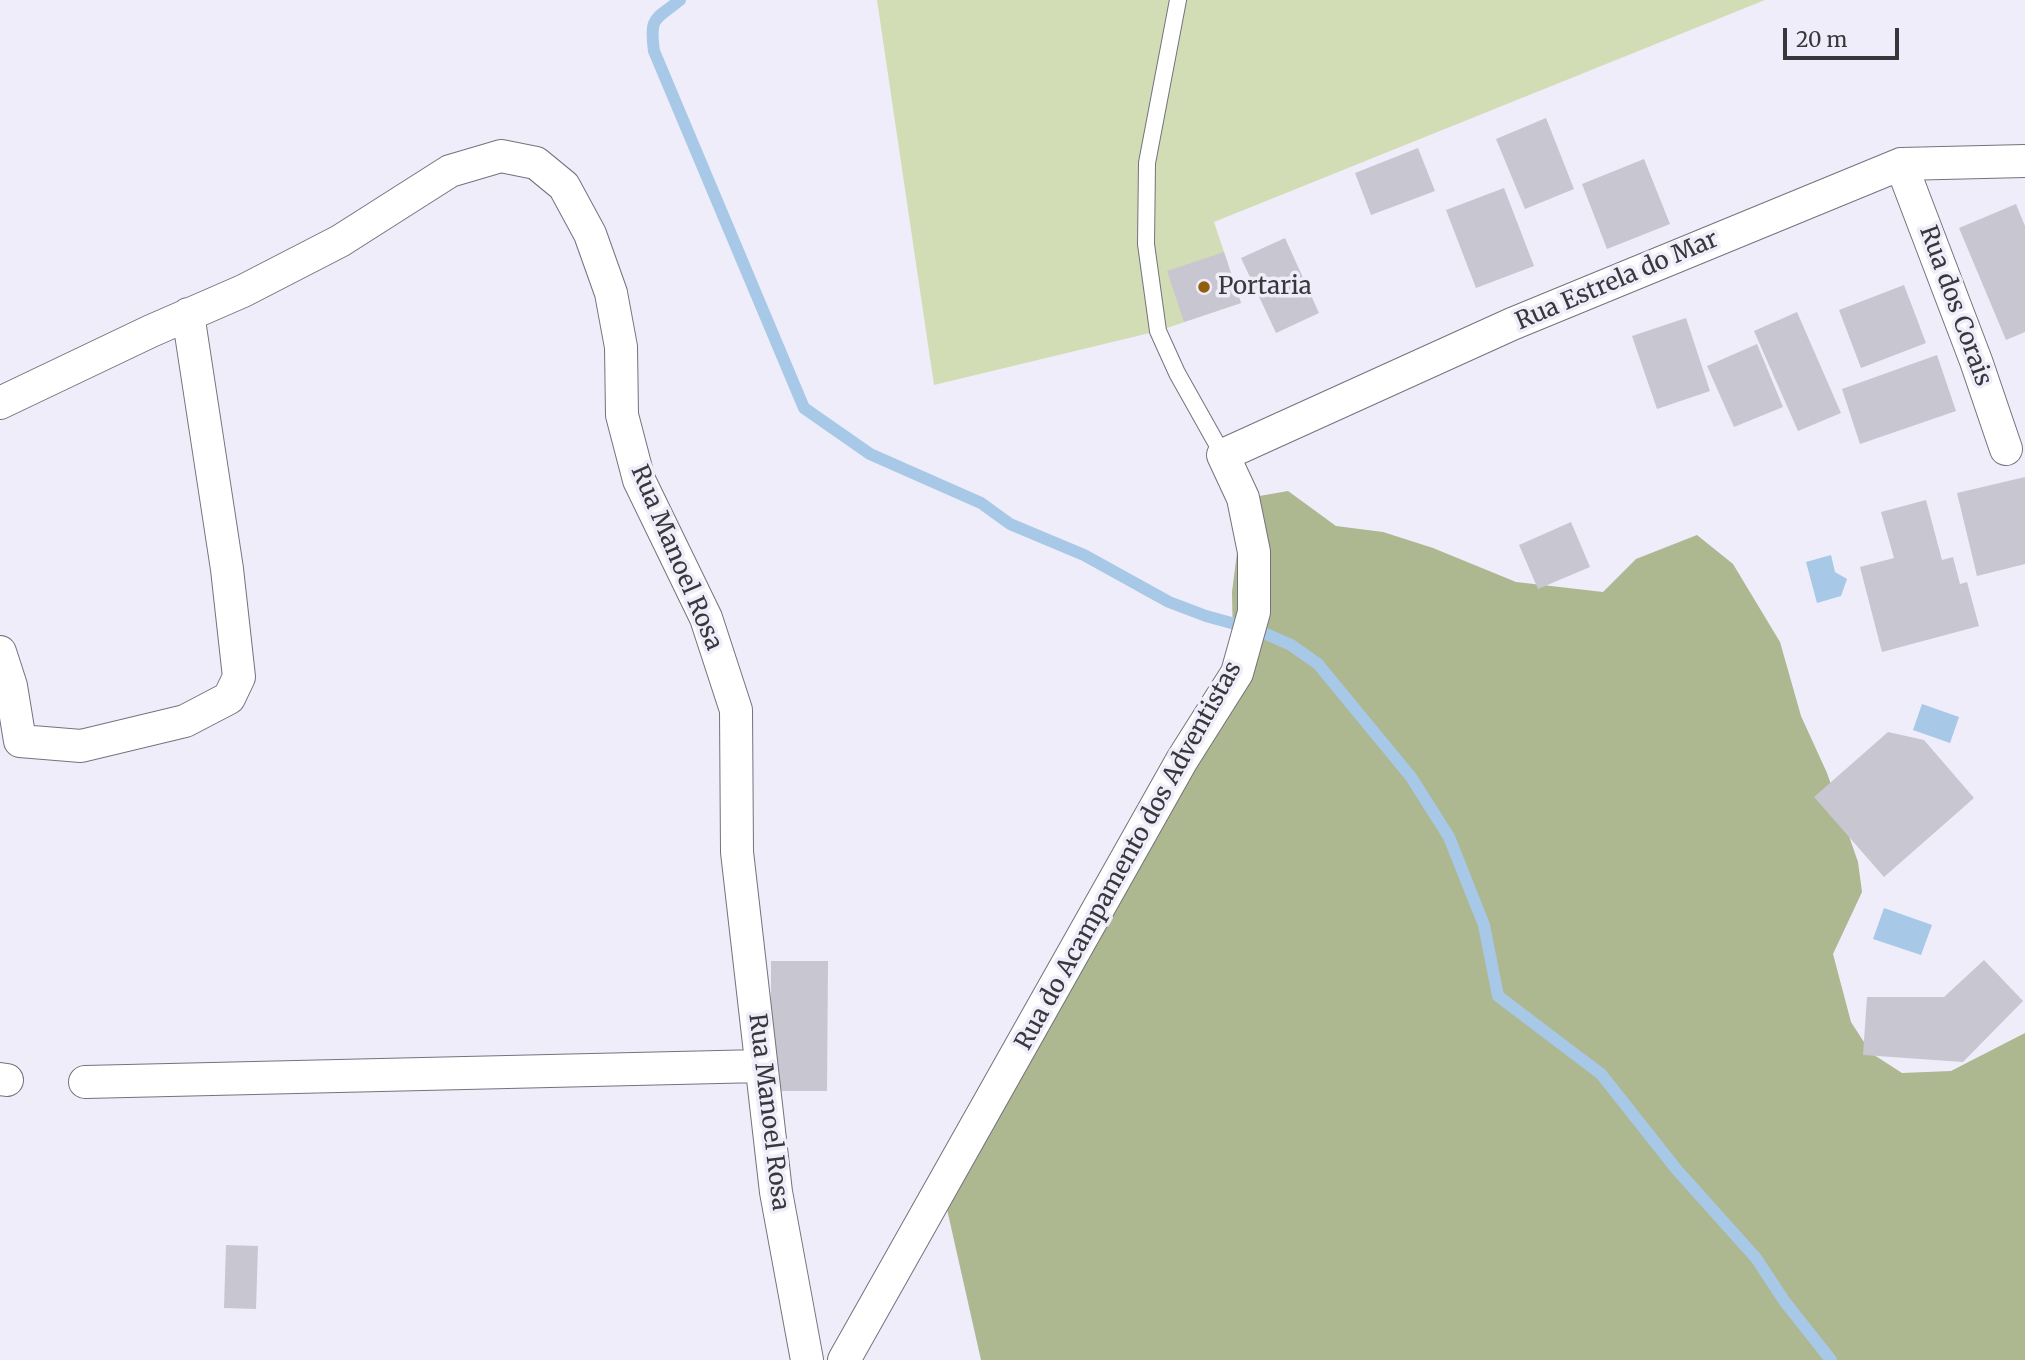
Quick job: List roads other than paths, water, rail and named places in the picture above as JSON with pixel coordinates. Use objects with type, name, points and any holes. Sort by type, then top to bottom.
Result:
[{"type":"street","name":"Rua Manoel Rosa","points":[[0,403],[188,314],[243,291],[340,241],[450,171],[501,156],[536,163],[564,186],[590,233],[611,293],[621,347],[622,415],[639,480],[706,618],[736,710],[737,852],[776,1192],[807,1360]]},
{"type":"street","name":"Rua Estrela do Mar","points":[[1223,455],[1512,324],[1901,164],[2025,161]]},
{"type":"street","name":"Rua dos Corais","points":[[1901,164],[1976,361],[2006,449]]},
{"type":"street","points":[[0,652],[11,686],[10,741],[81,746],[185,721],[229,698],[239,677],[227,569],[188,314]]},
{"type":"street","name":"Rua do Acampamento dos Adventistas","points":[[844,1360],[1182,760],[1237,673],[1254,612],[1254,552],[1243,498],[1223,455]]},
{"type":"street","points":[[85,1082],[761,1066]]},
{"type":"lane","name":"Rua do Acampamento dos Adventistas","points":[[1178,0],[1146,163],[1146,244],[1158,331],[1177,373],[1223,455]]},
{"type":"water","points":[[1831,555],[1835,572],[1847,579],[1841,596],[1817,603],[1806,562]]},
{"type":"water","points":[[1922,704],[1959,717],[1950,743],[1913,730]]},
{"type":"water","points":[[1884,908],[1932,925],[1921,955],[1873,939]]},
{"type":"waterway","points":[[680,0],[656,20],[653,31],[654,51],[804,408],[870,454],[981,503],[1010,524],[1084,555],[1169,602],[1206,616],[1257,630],[1291,645],[1318,664],[1411,777],[1449,837],[1484,925],[1498,996],[1601,1074],[1677,1170],[1756,1258],[1785,1302],[1831,1360]]},
{"type":"place","name":"Portaria","points":[[1204,287]]}]
